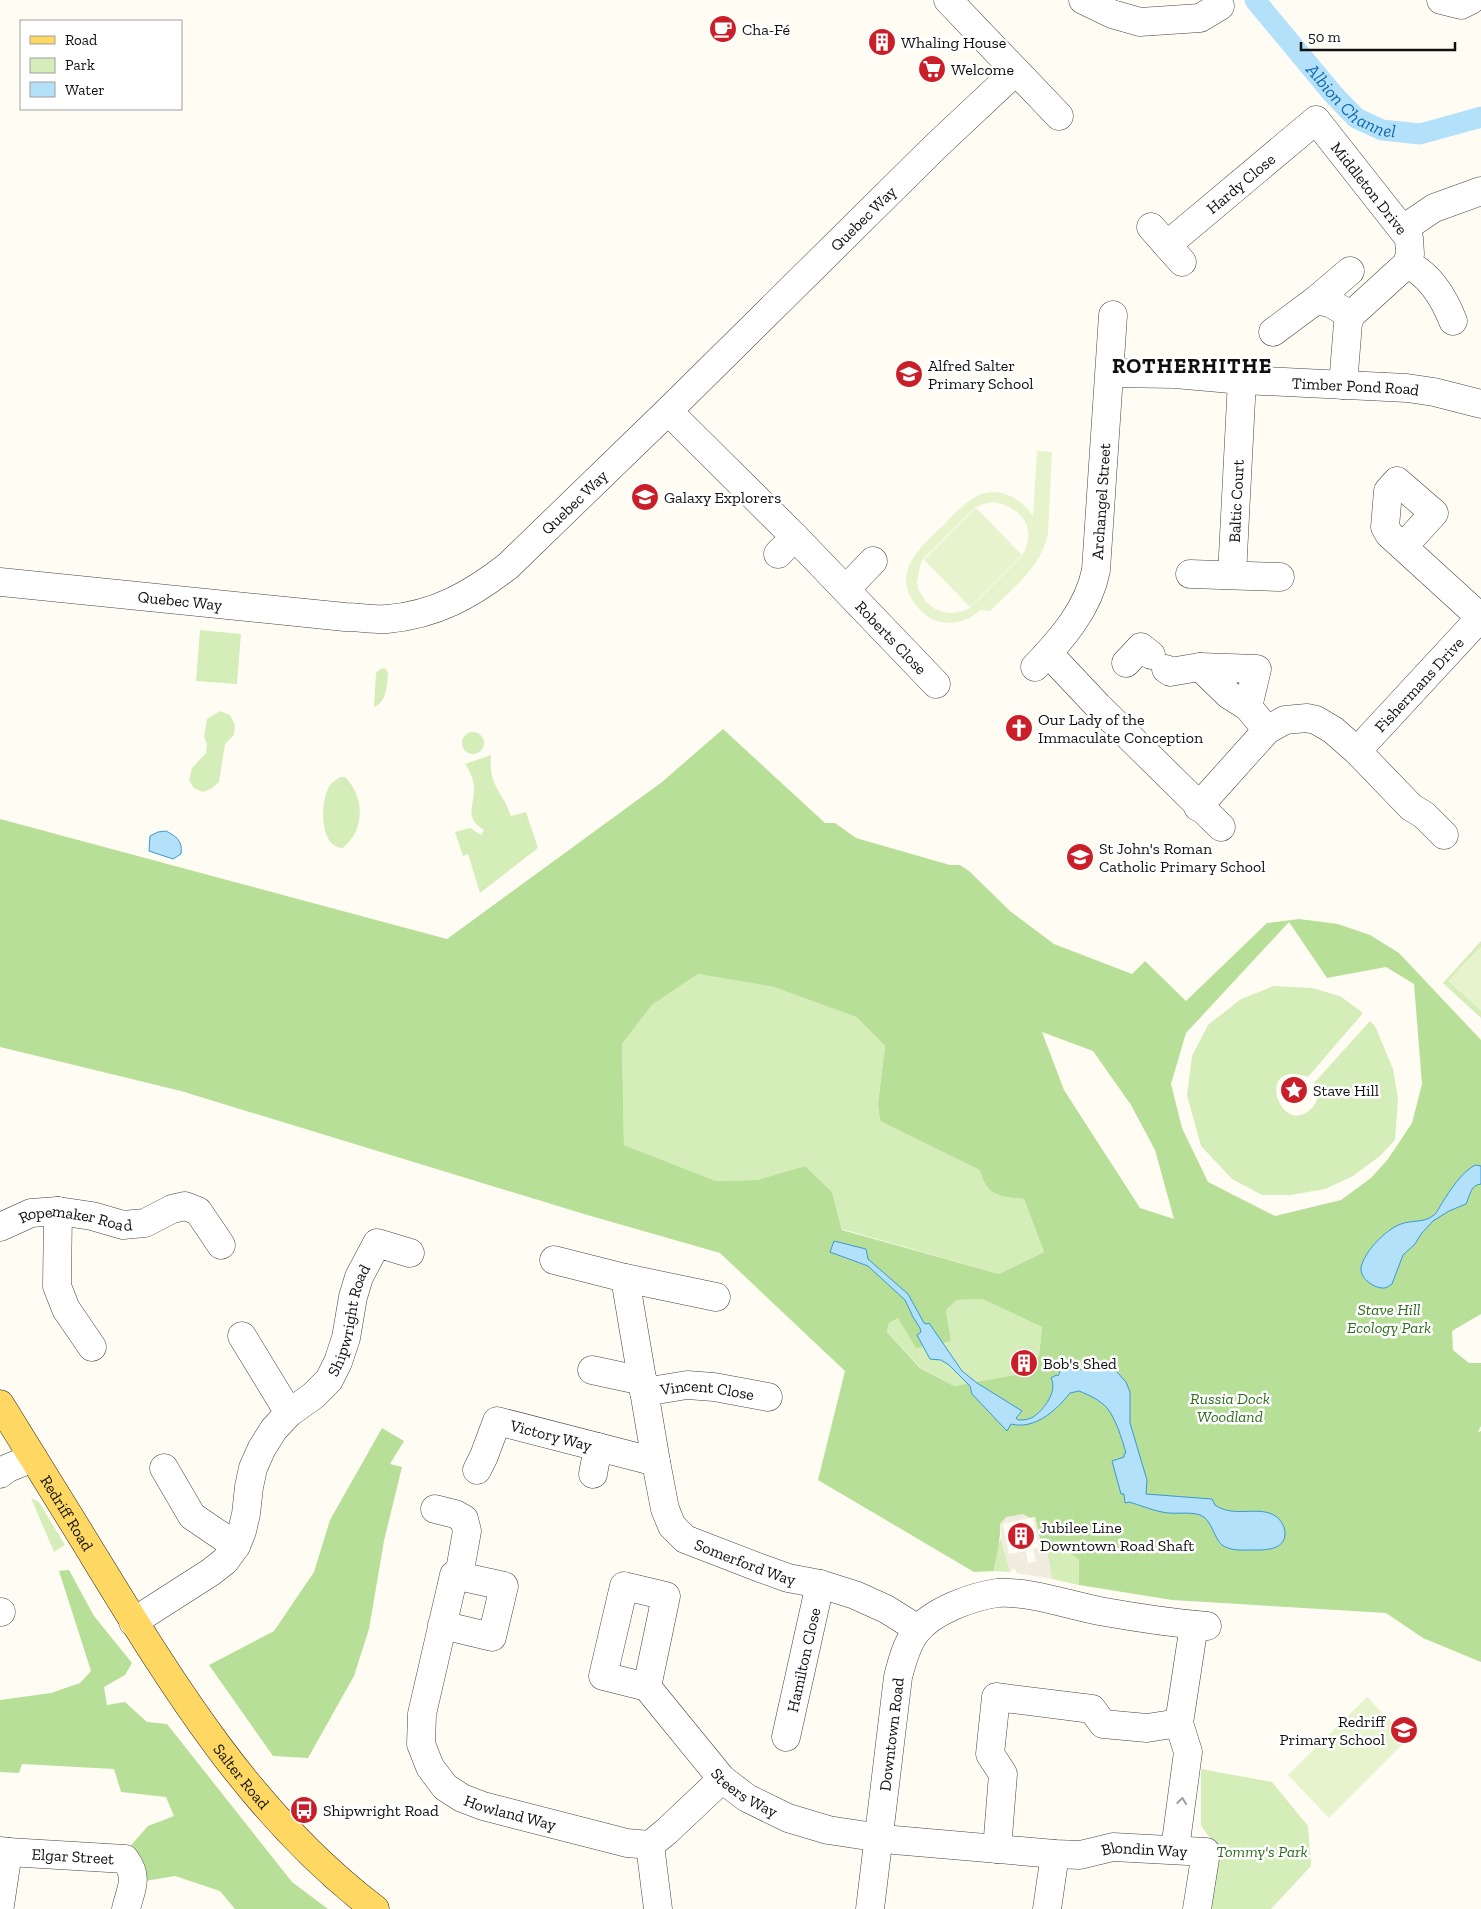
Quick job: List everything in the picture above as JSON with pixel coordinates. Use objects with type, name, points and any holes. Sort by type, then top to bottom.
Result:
[{"type":"main road","name":"Redriff Road","points":[[0,1404],[133,1622]]},
{"type":"main road","name":"Salter Road","points":[[133,1622],[163,1670],[216,1745],[262,1801],[318,1860],[375,1909]]},
{"type":"street","points":[[948,0],[1059,116]]},
{"type":"street","points":[[1083,0],[1112,14],[1140,22],[1200,18],[1220,6]]},
{"type":"street","points":[[1441,0],[1461,5],[1471,0]]},
{"type":"street","name":"Quebec Way","points":[[0,582],[386,619],[416,615],[444,606],[465,596],[484,585],[502,570],[668,411],[936,146],[1015,72]]},
{"type":"street","name":"Middleton Drive","points":[[1316,120],[1410,238],[1410,254],[1407,264]]},
{"type":"street","name":"Hardy Close","points":[[1166,245],[1316,120]]},
{"type":"street","points":[[1403,229],[1434,208],[1481,191]]},
{"type":"street","points":[[1342,384],[1351,315],[1407,264],[1419,270],[1445,299],[1453,321]]},
{"type":"street","points":[[1273,332],[1316,300],[1350,271]]},
{"type":"street","points":[[1316,300],[1330,303],[1351,315]]},
{"type":"street","name":"Archangel Street","points":[[1113,315],[1094,584],[1082,609],[1042,660],[1198,807]]},
{"type":"street","name":"Timber Pond Road","points":[[1110,373],[1175,374],[1242,380],[1407,388],[1434,392],[1481,404]]},
{"type":"street","name":"Baltic Court","points":[[1232,575],[1242,380]]},
{"type":"street","name":"Roberts Close","points":[[668,411],[787,546],[846,589],[936,684]]},
{"type":"street","points":[[1403,547],[1481,618]]},
{"type":"street","name":"Roberts Close","points":[[846,589],[873,561]]},
{"type":"street","points":[[1190,574],[1280,577]]},
{"type":"street","name":"Fishermans Drive","points":[[1357,752],[1481,618]]},
{"type":"street","points":[[1148,662],[1170,672],[1200,667],[1257,669],[1248,707]]},
{"type":"street","points":[[1200,667],[1229,695],[1248,707],[1267,730]]},
{"type":"street","points":[[1221,827],[1198,807],[1267,730],[1285,720],[1297,718],[1316,720],[1333,730],[1411,806],[1424,815],[1444,835]]},
{"type":"street","name":"Ropemaker Road","points":[[0,1226],[31,1213],[58,1212],[92,1216],[123,1225],[146,1223],[172,1209],[185,1206],[198,1211],[221,1245]]},
{"type":"street","points":[[58,1212],[58,1292],[66,1309],[92,1347]]},
{"type":"street","name":"Shipwright Road","points":[[133,1622],[225,1561],[236,1546],[242,1531],[253,1468],[262,1448],[274,1429],[289,1413],[313,1396],[329,1380],[338,1362],[346,1338],[353,1296],[359,1277],[377,1243],[410,1253]]},
{"type":"street","points":[[554,1260],[624,1278],[716,1297]]},
{"type":"street","name":"Somerford Way","points":[[624,1278],[656,1462],[666,1513],[672,1526],[685,1539],[773,1573],[807,1575],[886,1609],[918,1629]]},
{"type":"street","points":[[242,1336],[289,1413]]},
{"type":"street","points":[[592,1370],[643,1386]]},
{"type":"street","name":"Vincent Close","points":[[643,1386],[687,1385],[714,1387],[768,1397]]},
{"type":"street","name":"Victory Way","points":[[476,1470],[484,1456],[497,1421],[656,1462]]},
{"type":"street","points":[[593,1474],[598,1447]]},
{"type":"street","points":[[0,1474],[8,1468],[33,1458]]},
{"type":"street","points":[[164,1468],[192,1516],[236,1546]]},
{"type":"street","points":[[436,1509],[456,1514],[464,1519],[467,1531],[459,1576],[504,1586],[492,1637],[442,1625]]},
{"type":"street","name":"Howland Way","points":[[459,1576],[454,1575],[422,1714],[421,1744],[430,1767],[445,1787],[462,1798],[483,1806],[627,1843],[650,1844]]},
{"type":"street","name":"Hamilton Close","points":[[786,1737],[807,1575]]},
{"type":"street","name":"Downtown Road","points":[[870,1909],[898,1677],[906,1648],[918,1629],[934,1614],[975,1598],[996,1594],[1016,1594],[1105,1612],[1200,1626],[1178,1723]]},
{"type":"street","name":"Steers Way","points":[[647,1687],[722,1779],[747,1798],[788,1818],[828,1830],[879,1838]]},
{"type":"street","points":[[997,1849],[1004,1774],[990,1754],[996,1697],[1092,1708],[1103,1724],[1147,1728],[1178,1723],[1188,1752],[1175,1849]]},
{"type":"street","points":[[658,1909],[650,1844],[667,1831],[722,1779]]},
{"type":"street","name":"Blondin Way","points":[[879,1838],[1055,1854],[1080,1855],[1113,1847],[1206,1852],[1197,1909]]},
{"type":"street","name":"Elgar Street","points":[[0,1906],[4,1852],[125,1859],[132,1868],[134,1877],[126,1909]]},
{"type":"street","points":[[1047,1909],[1055,1854]]},
{"type":"green space","points":[[1037,451],[1052,452],[1048,534],[1033,567],[1017,585],[990,611],[980,610],[958,622],[946,623],[934,620],[925,615],[914,603],[908,591],[906,580],[912,560],[926,542],[968,502],[985,493],[1001,493],[1023,504],[1033,516]],"holes":[[[993,502],[1019,514],[1028,528],[1027,546],[1022,556],[970,608],[953,613],[935,609],[927,603],[918,589],[917,582],[923,559],[975,508]]]},
{"type":"green space","points":[[976,508],[1022,555],[970,607],[924,560]]},
{"type":"green space","points":[[200,630],[241,634],[237,684],[196,681]]},
{"type":"green space","points":[[382,668],[386,669],[388,673],[387,688],[382,701],[374,707],[376,673]]},
{"type":"green space","points":[[220,711],[230,715],[235,725],[234,735],[225,744],[219,782],[203,792],[194,788],[189,780],[192,768],[206,753],[207,744],[204,737],[207,719]]},
{"type":"green space","name":"Russia Dock Woodland","points":[[723,729],[825,823],[835,823],[856,838],[950,865],[960,865],[969,871],[1010,911],[1054,944],[1132,974],[1145,961],[1186,1001],[1267,923],[1299,919],[1338,924],[1370,935],[1399,953],[1481,1040],[1481,1314],[1452,1331],[1453,1350],[1469,1363],[1481,1363],[1481,1426],[1478,1432],[1481,1431],[1481,1662],[1423,1638],[1386,1613],[1172,1600],[1079,1585],[1079,1560],[1066,1551],[1041,1544],[1035,1517],[1030,1518],[1023,1515],[1000,1524],[994,1571],[974,1572],[818,1480],[845,1371],[720,1253],[584,1214],[181,1091],[0,1047],[0,819],[447,939],[662,782]],"holes":[[[1289,922],[1327,978],[1386,967],[1414,984],[1422,1084],[1412,1123],[1388,1159],[1371,1178],[1341,1200],[1275,1216],[1208,1182],[1182,1128],[1171,1084],[1186,1033]],[[698,974],[774,987],[856,1017],[885,1046],[878,1104],[880,1121],[980,1170],[986,1185],[995,1194],[1024,1199],[1044,1252],[999,1274],[842,1230],[832,1192],[805,1166],[757,1180],[716,1181],[624,1145],[622,1044],[652,1005]],[[1042,1032],[1093,1051],[1131,1105],[1155,1150],[1174,1219],[1140,1208],[1064,1090]],[[982,1299],[1042,1327],[1039,1356],[1015,1375],[954,1386],[920,1368],[887,1332],[889,1323],[898,1318],[916,1348],[951,1341],[946,1310],[957,1300]]]},
{"type":"green space","points":[[473,732],[481,735],[484,743],[481,751],[473,754],[465,751],[462,743],[465,735]]},
{"type":"green space","points":[[491,755],[494,781],[511,816],[526,812],[538,848],[480,893],[468,854],[463,856],[455,832],[470,828],[481,835],[484,830],[472,816],[474,787],[471,775],[465,764]]},
{"type":"green space","points":[[340,777],[345,777],[352,785],[359,804],[360,813],[359,823],[355,832],[343,848],[335,846],[329,841],[323,813],[329,787]]},
{"type":"green space","points":[[1481,941],[1481,1018],[1443,983]]},
{"type":"green space","points":[[1481,948],[1481,1011],[1448,981]]},
{"type":"green space","points":[[698,974],[774,987],[856,1017],[885,1046],[878,1104],[880,1121],[981,1170],[987,1185],[996,1194],[1024,1199],[1044,1252],[999,1274],[842,1229],[832,1192],[805,1166],[757,1180],[716,1181],[624,1145],[622,1044],[652,1005]]},
{"type":"green space","points":[[1274,986],[1312,988],[1340,996],[1363,1013],[1308,1077],[1291,1074],[1281,1078],[1276,1087],[1277,1097],[1282,1107],[1290,1114],[1301,1115],[1312,1108],[1318,1096],[1314,1083],[1370,1021],[1375,1026],[1393,1069],[1398,1099],[1395,1140],[1380,1156],[1353,1176],[1325,1189],[1291,1195],[1262,1195],[1232,1179],[1201,1146],[1187,1095],[1192,1056],[1208,1025],[1241,999]]},
{"type":"green space","points":[[982,1299],[1042,1327],[1039,1356],[1015,1375],[954,1386],[921,1368],[887,1332],[889,1323],[897,1318],[951,1341],[946,1310],[957,1300]]},
{"type":"green space","points":[[382,1428],[404,1441],[390,1464],[402,1467],[384,1541],[369,1629],[354,1676],[308,1758],[273,1756],[209,1665],[274,1631],[314,1572],[330,1520]]},
{"type":"green space","points":[[31,1498],[39,1502],[65,1545],[54,1552]]},
{"type":"green space","points":[[1001,1538],[1010,1572],[994,1571],[997,1548]]},
{"type":"green space","points":[[1041,1544],[1067,1551],[1080,1560],[1079,1585],[1052,1579],[1046,1547]]},
{"type":"green space","points":[[69,1570],[94,1616],[132,1663],[125,1675],[104,1687],[107,1705],[125,1702],[147,1722],[167,1724],[292,1882],[328,1909],[235,1909],[220,1891],[175,1876],[145,1881],[125,1852],[148,1826],[174,1816],[166,1797],[121,1792],[114,1769],[22,1764],[19,1773],[0,1772],[0,1700],[51,1693],[80,1683],[91,1671],[59,1571]]},
{"type":"green space","points":[[1367,1697],[1408,1739],[1329,1818],[1288,1775]]},
{"type":"green space","name":"Tommy's Park","points":[[1201,1769],[1272,1782],[1308,1826],[1311,1866],[1271,1909],[1208,1909],[1216,1846],[1201,1826]]},
{"type":"shaded area","points":[[1023,1514],[1030,1518],[1003,1524],[1009,1554],[1026,1551],[1028,1563],[1036,1561],[1033,1549],[1039,1548],[1033,1518],[1035,1517],[1041,1544],[1046,1547],[1052,1579],[1016,1573],[1016,1570],[1012,1569],[1010,1572],[1001,1538],[1000,1524],[1006,1517]]},
{"type":"water","points":[[166,831],[176,837],[181,846],[181,854],[173,859],[149,851],[150,836]]},
{"type":"water","points":[[1475,1165],[1481,1166],[1481,1184],[1472,1189],[1466,1204],[1449,1211],[1433,1221],[1415,1244],[1403,1255],[1392,1284],[1381,1288],[1369,1282],[1363,1276],[1361,1268],[1366,1256],[1376,1242],[1395,1227],[1430,1218],[1434,1215],[1465,1172]]},
{"type":"water","points":[[834,1241],[866,1249],[868,1259],[908,1294],[924,1323],[929,1323],[962,1371],[977,1383],[1022,1411],[1016,1418],[1018,1420],[1033,1417],[1041,1410],[1049,1400],[1053,1389],[1051,1378],[1056,1375],[1058,1376],[1063,1364],[1069,1369],[1076,1371],[1089,1367],[1107,1368],[1116,1371],[1126,1382],[1130,1392],[1130,1423],[1147,1480],[1146,1494],[1212,1499],[1215,1505],[1231,1511],[1270,1513],[1282,1523],[1285,1534],[1284,1540],[1277,1547],[1267,1549],[1240,1550],[1229,1548],[1219,1542],[1210,1525],[1200,1515],[1167,1513],[1129,1502],[1125,1503],[1124,1494],[1121,1494],[1112,1461],[1124,1457],[1126,1453],[1118,1429],[1104,1405],[1079,1391],[1070,1393],[1044,1418],[1028,1424],[1011,1424],[1007,1431],[972,1394],[970,1386],[949,1365],[941,1360],[930,1359],[917,1335],[921,1332],[920,1328],[905,1300],[868,1266],[830,1252]]},
{"type":"waterway","name":"Albion Channel","points":[[1255,0],[1333,94],[1356,118],[1382,130],[1420,134],[1481,117]]},
{"type":"place","name":"Cha-Fé","points":[[723,29]]},
{"type":"place","name":"Whaling House","points":[[882,42]]},
{"type":"place","name":"Welcome","points":[[932,69]]},
{"type":"place","name":"Alfred Salter Primary School","points":[[909,374]]},
{"type":"place","name":"Galaxy Explorers","points":[[645,497]]},
{"type":"place","name":"Our Lady of the Immaculate Conception","points":[[1019,728]]},
{"type":"place","name":"St John's Roman Catholic Primary School","points":[[1080,857]]},
{"type":"place","name":"Stave Hill","points":[[1294,1090]]},
{"type":"place","name":"Bob's Shed","points":[[1024,1363]]},
{"type":"place","name":"Jubilee Line Downtown Road Shaft","points":[[1021,1536]]},
{"type":"place","name":"Redriff Primary School","points":[[1404,1730]]},
{"type":"place","name":"Shipwright Road","points":[[304,1810]]},
{"type":"district","name":"ROTHERHITHE","points":[[1192,365]]},
{"type":"park label","name":"Stave Hill Ecology Park","points":[[1389,1318]]}]
